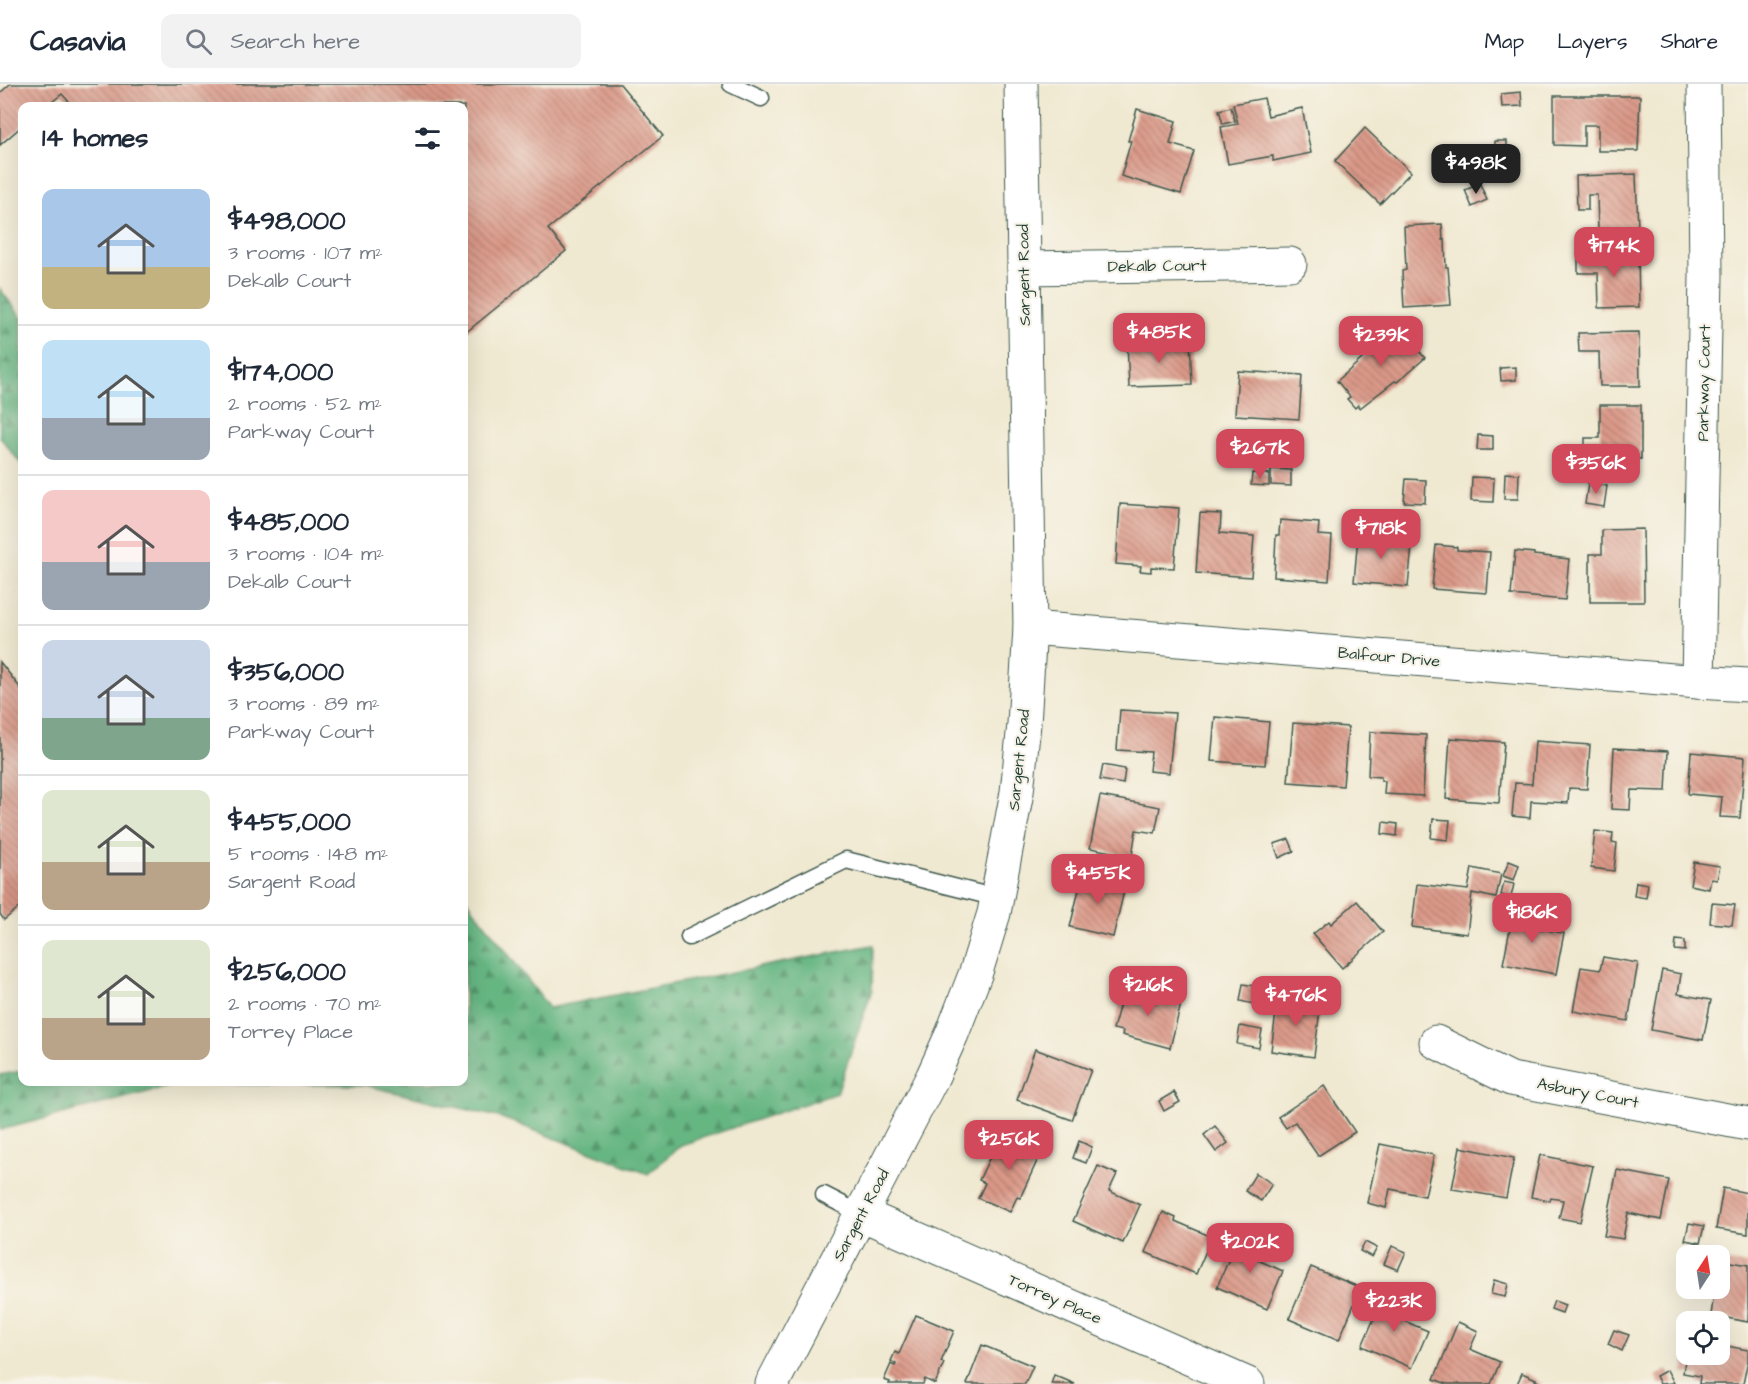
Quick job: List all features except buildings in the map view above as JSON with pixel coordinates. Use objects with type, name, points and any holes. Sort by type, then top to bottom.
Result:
[{"type":"street","name":"Sargent Road","points":[[772,1384],[932,1078],[976,972],[997,898],[1017,792],[1030,628],[1021,84]]},
{"type":"street","name":"Parkway Court","points":[[1698,682],[1706,275],[1704,84]]},
{"type":"street","name":"Dekalb Court","points":[[1024,268],[1290,264]]},
{"type":"street","name":"Balfour Drive","points":[[1030,628],[1748,685]]},
{"type":"street","name":"Asbury Court","points":[[1436,1042],[1511,1079],[1748,1124]]},
{"type":"street","name":"Torrey Place","points":[[861,1214],[1248,1384]]},
{"type":"lane","points":[[731,84],[761,98]]},
{"type":"lane","points":[[689,937],[846,860],[997,898]]},
{"type":"lane","points":[[824,1195],[861,1214]]},
{"type":"green space","points":[[0,289],[18,313],[18,460],[0,437]]},
{"type":"green space","points":[[468,901],[549,1008],[873,945],[872,990],[837,1093],[681,1145],[648,1174],[502,1118],[368,1086],[468,1086]]},
{"type":"green space","points":[[18,1072],[18,1086],[171,1086],[0,1130],[0,1075]]}]
